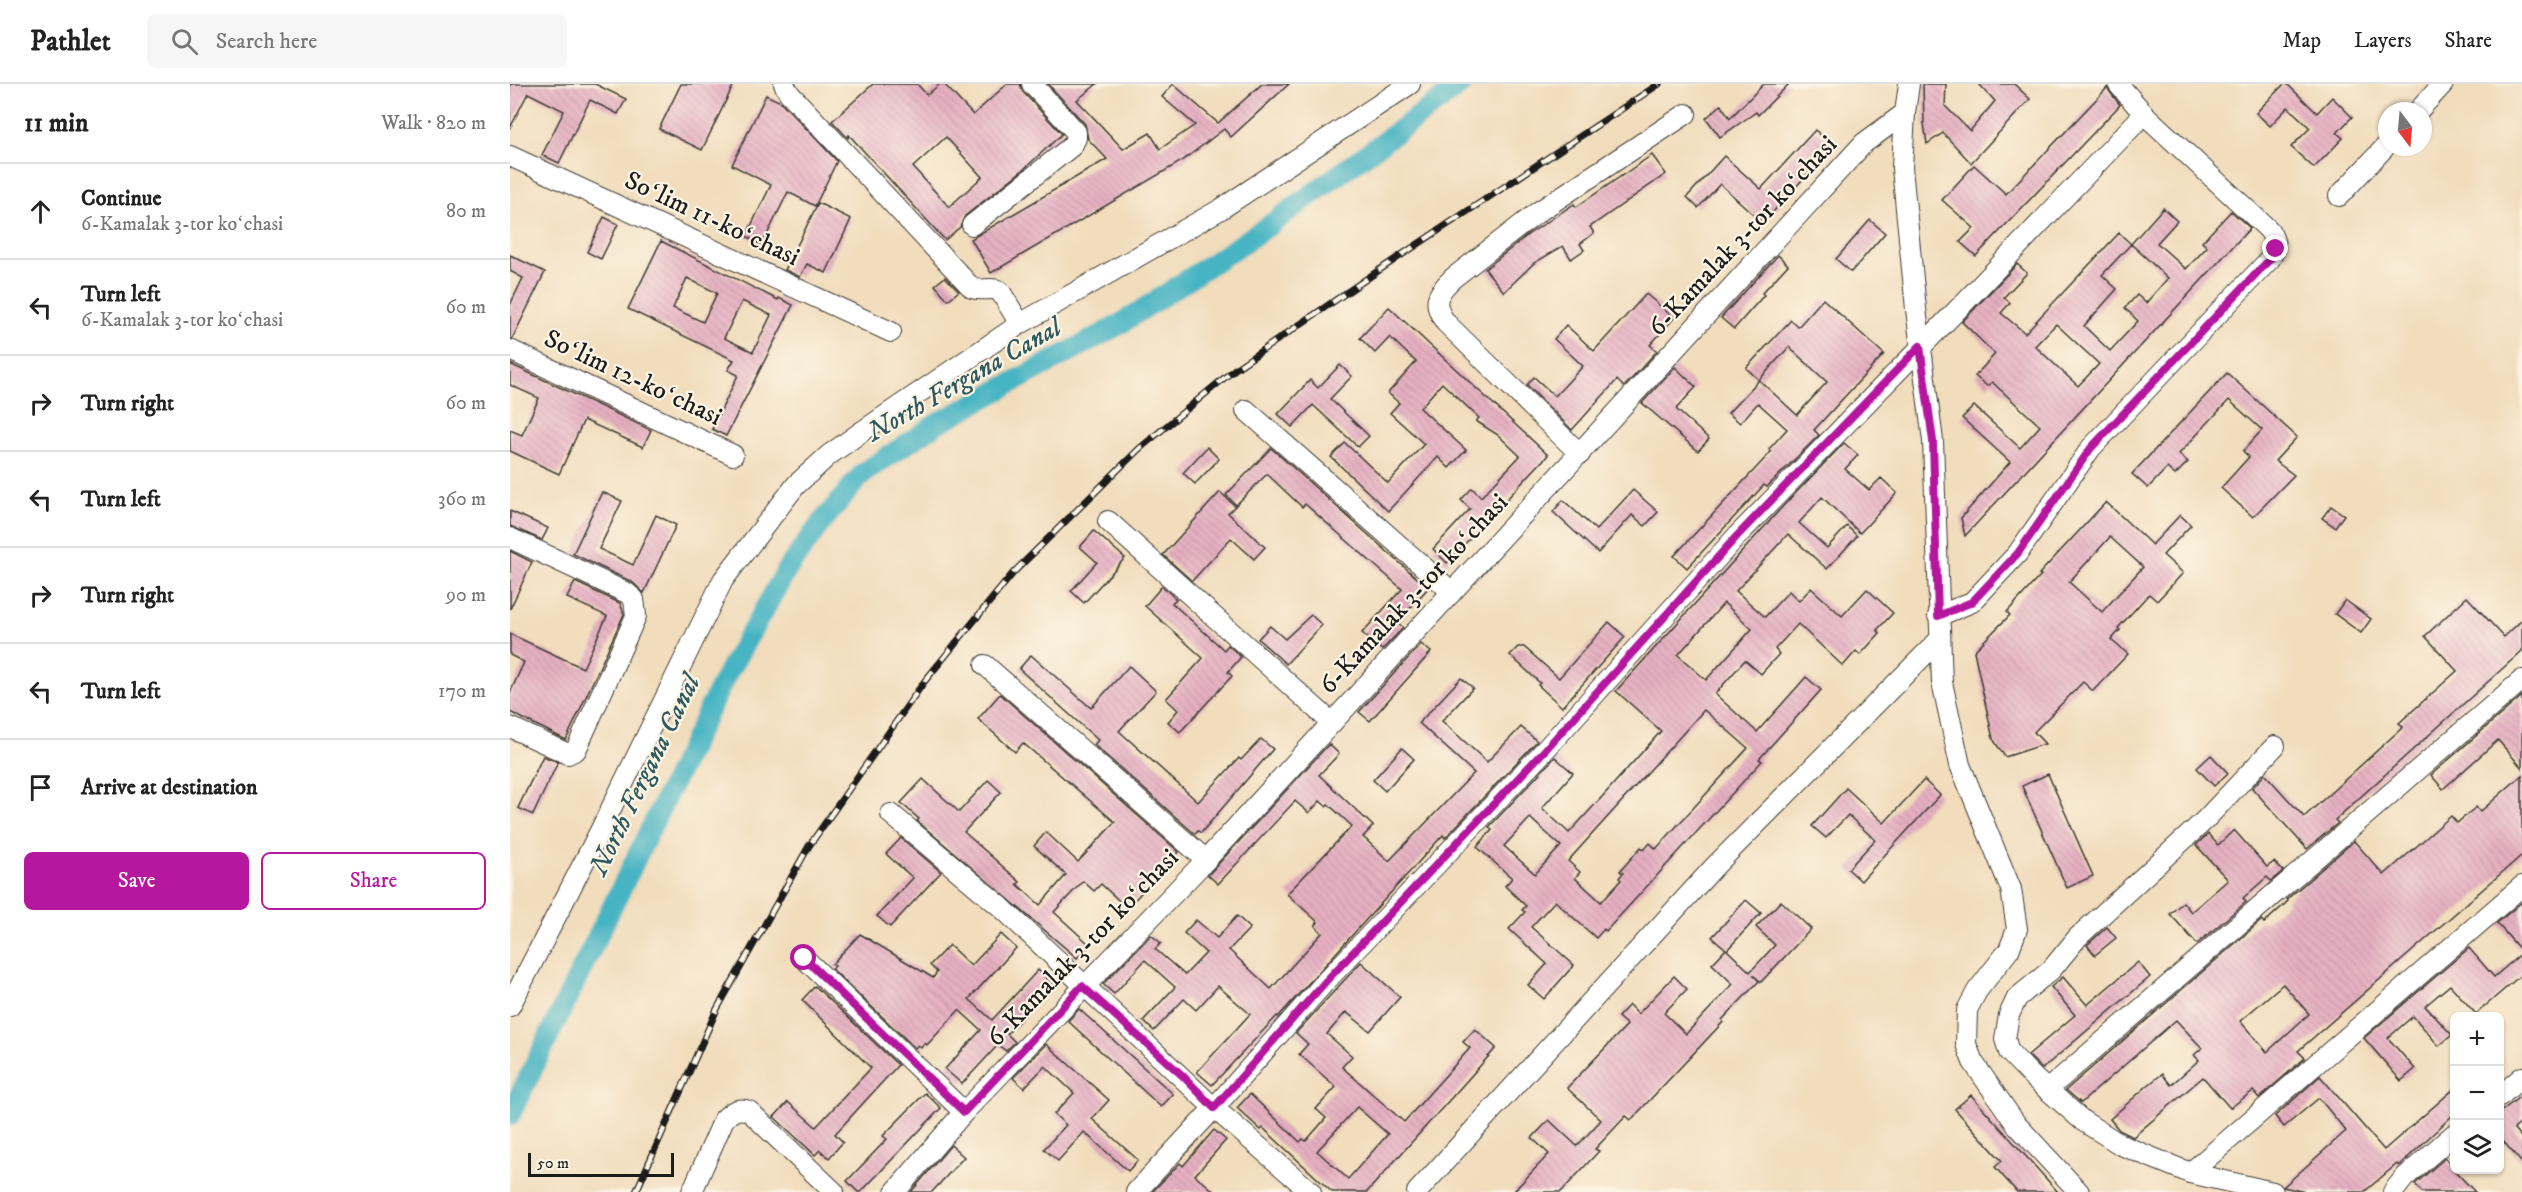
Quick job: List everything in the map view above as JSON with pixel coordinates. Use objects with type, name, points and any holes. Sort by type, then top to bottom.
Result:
[{"type":"street","points":[[770,84],[786,88],[972,288],[978,290],[996,288],[1000,291],[1020,324]]},
{"type":"street","points":[[972,225],[1072,146],[1076,138],[1076,132],[1032,84]]},
{"type":"street","points":[[510,1006],[601,829],[723,580],[796,485],[829,455],[1020,324],[1221,208],[1410,84]]},
{"type":"street","points":[[1909,84],[1902,168],[1920,346],[1933,441],[1942,682],[1960,765],[2011,889],[2017,929],[2010,950],[1977,991],[1967,1010],[1966,1044],[1973,1062],[2016,1124],[2079,1192]]},
{"type":"street","points":[[1938,616],[1972,602],[2018,553],[2091,448],[2270,259],[2276,249],[2275,240],[2269,230],[2144,114],[2118,84]]},
{"type":"street","points":[[2426,102],[2443,84]]},
{"type":"street","name":"6-Kamalak 3-tor koʻchasi","points":[[895,1192],[964,1112],[1082,986],[1206,860],[1864,143],[1905,113]]},
{"type":"street","points":[[1580,454],[1446,323],[1440,315],[1437,297],[1440,290],[1454,278],[1538,212],[1686,114]]},
{"type":"street","points":[[1136,1192],[1326,981],[1544,751],[1737,536],[2144,114]]},
{"type":"street","points":[[2339,196],[2378,155]]},
{"type":"street","name":"Soʻlim 11-koʻchasi","points":[[510,156],[891,332]]},
{"type":"street","name":"Soʻlim 12-koʻchasi","points":[[510,350],[733,455]]},
{"type":"street","points":[[1246,410],[1452,592]]},
{"type":"street","points":[[1108,521],[1332,723]]},
{"type":"street","points":[[510,538],[627,593],[634,599],[636,616],[576,750],[567,754],[510,727]]},
{"type":"street","points":[[1417,1192],[1715,866],[1940,640]]},
{"type":"street","points":[[985,665],[1206,860]]},
{"type":"street","points":[[2048,1089],[2522,680]]},
{"type":"street","points":[[2273,1192],[2190,1173],[2121,1145],[2083,1121],[2034,1078],[2009,1052],[2005,1039],[2008,1015],[2017,998],[2051,970],[2078,937],[2204,821],[2275,746]]},
{"type":"street","points":[[891,814],[1001,907],[1082,986],[1183,1076],[1214,1108],[1311,1192]]},
{"type":"street","points":[[2190,1173],[2522,886]]},
{"type":"street","points":[[804,958],[964,1112]]},
{"type":"street","points":[[2504,1092],[2522,1077]]},
{"type":"street","points":[[692,1192],[724,1119],[732,1111],[742,1109],[749,1111],[834,1192]]},
{"type":"street","points":[[2393,1192],[2404,1178],[2450,1138]]},
{"type":"building","points":[[510,84],[595,84],[626,99],[618,114],[590,100],[559,163],[542,155],[564,111],[528,93],[510,128]]},
{"type":"building","points":[[681,84],[734,84],[702,150],[659,129]]},
{"type":"building","points":[[873,84],[917,84],[927,95],[940,84],[944,84],[973,115],[1007,84],[1020,84],[1023,92],[1062,134],[1024,169],[965,216],[960,227],[945,240],[849,135],[848,138],[832,121]],"holes":[[[946,137],[982,177],[949,207],[913,167]]]},
{"type":"building","points":[[1048,84],[1097,84],[1077,100],[1123,149],[1150,133],[1160,149],[1195,125],[1162,97],[1173,84],[1218,123],[1262,84],[1289,84],[1231,137],[1224,129],[1182,161],[991,273],[971,239],[1107,159],[1088,139],[1085,124]]},
{"type":"building","points":[[1764,84],[1789,84],[1758,115],[1756,112],[1720,137],[1706,118],[1721,105],[1730,118]]},
{"type":"building","points":[[1923,84],[1946,84],[1945,106],[1970,131],[1995,101],[1979,84],[2014,84],[2030,99],[1971,163],[1943,133],[1927,144]]},
{"type":"building","points":[[2284,84],[2287,84],[2317,113],[2332,97],[2352,117],[2337,133],[2343,138],[2314,168],[2291,147],[2310,128],[2288,107],[2270,126],[2256,113]]},
{"type":"building","points":[[2107,88],[2120,105],[1976,256],[1960,242],[1974,228],[1942,200],[1974,165],[2006,194]]},
{"type":"building","points":[[766,95],[781,102],[837,161],[815,206],[788,192],[762,245],[746,236],[771,185],[732,165]]},
{"type":"building","points":[[1815,130],[1833,146],[1763,223],[1720,184],[1698,208],[1687,197],[1724,156],[1761,189]]},
{"type":"building","points":[[1652,155],[1666,174],[1590,227],[1594,233],[1580,244],[1584,250],[1571,259],[1563,246],[1534,263],[1504,292],[1485,269],[1529,234],[1574,204],[1576,207]]},
{"type":"building","points":[[818,203],[851,219],[826,273],[807,264],[800,277],[785,270]]},
{"type":"building","points":[[2163,208],[2177,221],[2157,243],[2186,269],[2207,247],[2202,242],[2231,211],[2250,228],[1965,536],[1961,518],[2010,462],[1962,418],[1974,406],[2020,448],[2040,426],[1992,382],[1987,386],[1975,376],[1995,354],[1962,322],[2017,264],[2027,273],[2004,297],[2010,303],[2001,313],[2025,333],[2119,233],[2131,244]],"holes":[[[2131,244],[2168,278],[2146,303],[2137,295],[2125,308],[2138,321],[2110,351],[2084,326],[2117,289],[2102,275]],[[2056,324],[2099,364],[2078,386],[2035,346]]]},
{"type":"building","points":[[604,217],[618,224],[601,259],[587,252]]},
{"type":"building","points":[[1870,220],[1885,233],[1851,272],[1836,259]]},
{"type":"building","points":[[661,241],[778,300],[779,298],[793,305],[726,436],[712,429],[738,375],[728,370],[734,360],[628,309]],"holes":[[[687,278],[717,293],[703,322],[673,308]],[[742,301],[771,315],[753,352],[724,338]]]},
{"type":"building","points":[[510,255],[545,272],[512,339],[510,338],[510,305],[523,278],[510,271]]},
{"type":"building","points":[[1778,255],[1788,265],[1762,293],[1764,295],[1734,329],[1721,318]]},
{"type":"building","points":[[945,277],[959,291],[948,300],[935,285]]},
{"type":"building","points":[[1646,294],[1674,318],[1650,345],[1657,351],[1624,387],[1617,380],[1572,430],[1527,385],[1534,377],[1555,396],[1583,366],[1554,339],[1566,325],[1594,351]]},
{"type":"building","points":[[1823,299],[1884,354],[1814,430],[1819,435],[1767,487],[1764,485],[1687,568],[1674,556],[1771,452],[1769,449],[1787,429],[1758,403],[1740,423],[1728,413],[1759,380],[1746,368],[1791,320],[1798,327]],"holes":[[[1789,347],[1827,382],[1797,415],[1759,380]]]},
{"type":"building","points":[[1389,307],[1548,455],[1447,563],[1433,549],[1470,509],[1461,500],[1472,488],[1481,497],[1520,456],[1498,435],[1476,421],[1479,418],[1442,383],[1420,408],[1466,450],[1449,468],[1438,457],[1388,511],[1331,457],[1345,443],[1388,483],[1424,444],[1390,413],[1399,403],[1388,393],[1416,362],[1390,337],[1375,353],[1360,338]]},
{"type":"building","points":[[510,364],[651,430],[643,447],[584,420],[559,474],[510,451],[510,430],[522,435],[539,398],[510,385]]},
{"type":"building","points":[[1340,365],[1352,376],[1330,399],[1369,436],[1358,447],[1313,405],[1292,427],[1278,414],[1310,380],[1318,388]]},
{"type":"building","points":[[1675,367],[1696,387],[1676,409],[1709,439],[1698,451],[1642,403]]},
{"type":"building","points":[[2227,373],[2297,437],[2275,461],[2294,475],[2253,517],[2221,488],[2249,457],[2243,451],[2262,430],[2229,400],[2179,454],[2188,462],[2175,475],[2167,468],[2148,488],[2132,474]]},
{"type":"building","points":[[1844,443],[1858,455],[1845,469],[1869,490],[1881,478],[1897,493],[1860,533],[1822,497],[1799,523],[1827,548],[1847,526],[1857,536],[1827,569],[1788,534],[1736,591],[1765,617],[1789,591],[1799,601],[1811,588],[1842,616],[1867,589],[1893,613],[1877,630],[1880,633],[1860,655],[1856,651],[1843,666],[1798,624],[1775,649],[1779,654],[1761,674],[1745,660],[1715,694],[1757,732],[1806,677],[1821,690],[1759,759],[1762,761],[1606,931],[1604,929],[1596,938],[1555,901],[1531,927],[1574,965],[1544,999],[1528,985],[1547,964],[1509,929],[1525,912],[1522,910],[1526,906],[1505,886],[1512,878],[1477,847],[1492,830],[1489,827],[1555,757],[1573,773],[1542,808],[1569,833],[1601,798],[1661,731],[1616,691],[1785,504]],"holes":[[[1724,603],[1752,629],[1706,680],[1678,655]],[[1704,710],[1748,748],[1656,849],[1650,843],[1644,850],[1641,847],[1620,871],[1623,873],[1619,878],[1621,880],[1601,902],[1575,878],[1580,872],[1568,861]],[[1530,818],[1561,846],[1535,874],[1504,846]]]},
{"type":"building","points":[[1207,447],[1219,459],[1195,484],[1183,473]]},
{"type":"building","points":[[1271,448],[1428,588],[1397,623],[1403,628],[1382,650],[1362,633],[1402,589],[1305,504],[1302,507],[1267,474],[1236,505],[1226,495]]},
{"type":"building","points":[[1633,490],[1658,512],[1645,526],[1632,515],[1598,553],[1553,512],[1563,500],[1596,530]]},
{"type":"building","points":[[602,492],[622,501],[599,549],[633,565],[656,515],[676,525],[644,593],[632,582],[573,554]]},
{"type":"building","points":[[1220,492],[1235,506],[1228,513],[1265,547],[1254,559],[1231,538],[1192,581],[1163,555]]},
{"type":"building","points":[[2106,502],[2152,545],[2180,515],[2191,525],[2163,555],[2183,573],[2157,601],[2149,594],[2118,628],[2120,630],[2111,640],[2128,654],[2093,691],[2083,682],[2034,732],[2045,744],[2005,757],[1993,739],[1974,651],[2010,615],[2007,612],[2041,575],[2039,574]],"holes":[[[2110,537],[2143,567],[2102,612],[2069,582]]]},
{"type":"building","points":[[2331,506],[2344,515],[2335,527],[2322,518]]},
{"type":"building","points":[[510,511],[548,528],[542,540],[510,526]]},
{"type":"building","points":[[1094,531],[1125,558],[1084,603],[1071,591],[1097,562],[1080,547]]},
{"type":"building","points":[[510,551],[532,562],[510,609]]},
{"type":"building","points":[[575,582],[620,603],[624,614],[566,740],[510,712],[510,693],[524,662],[510,655],[510,634],[583,668],[607,616],[567,598]]},
{"type":"building","points":[[1162,586],[1176,599],[1172,603],[1224,650],[1228,645],[1241,657],[1228,672],[1232,676],[1180,732],[1168,722],[1178,710],[1166,699],[1203,658],[1145,606]]},
{"type":"building","points":[[2467,597],[2504,637],[2522,620],[2522,651],[2335,820],[2338,823],[2307,849],[2252,788],[2265,774],[2304,817],[2403,727],[2399,723],[2457,671],[2425,636]]},
{"type":"building","points":[[2345,600],[2371,619],[2361,633],[2335,614]]},
{"type":"building","points":[[1311,615],[1322,625],[1286,664],[1258,639],[1270,626],[1285,639]]},
{"type":"building","points":[[1609,622],[1625,637],[1562,707],[1510,655],[1518,647],[1524,647],[1559,678]]},
{"type":"building","points":[[1421,644],[1431,652],[1370,721],[1359,712]]},
{"type":"building","points":[[1031,655],[1091,708],[1129,666],[1156,691],[1119,731],[1198,802],[1239,758],[1241,760],[1261,739],[1273,749],[1201,833],[1198,831],[1195,834],[1094,745],[1098,740],[1019,669]]},
{"type":"building","points":[[1461,678],[1473,688],[1442,721],[1487,762],[1521,727],[1537,741],[1445,838],[1443,835],[1278,1017],[1212,1085],[1197,1072],[1250,1014],[1218,986],[1196,1010],[1184,999],[1154,1031],[1143,1021],[1175,987],[1145,960],[1114,994],[1103,984],[1151,935],[1161,943],[1155,949],[1185,975],[1206,953],[1184,933],[1196,920],[1217,938],[1237,916],[1250,928],[1229,950],[1271,989],[1322,933],[1315,926],[1318,922],[1287,894],[1352,826],[1328,804],[1326,806],[1320,801],[1309,813],[1295,801],[1218,884],[1208,875],[1329,744],[1339,754],[1319,775],[1373,826],[1363,837],[1389,861],[1474,773],[1419,723]]},
{"type":"building","points":[[1000,694],[1179,852],[1127,908],[1101,884],[1094,891],[1083,881],[1054,912],[1090,945],[1077,958],[917,821],[919,819],[901,803],[923,779],[959,812],[988,780],[1001,792],[964,832],[1020,882],[1017,884],[1040,905],[1066,875],[1034,846],[1046,832],[1078,862],[1115,822],[1023,743],[1015,752],[978,719]]},
{"type":"building","points":[[2522,696],[2522,768],[2498,740],[2443,789],[2431,775]]},
{"type":"building","points":[[1402,748],[1414,759],[1385,791],[1373,780]]},
{"type":"building","points":[[2211,755],[2228,773],[2214,786],[2197,768]]},
{"type":"building","points":[[543,756],[558,762],[533,815],[518,808]]},
{"type":"building","points":[[2048,774],[2093,876],[2067,888],[2022,786]]},
{"type":"building","points":[[2522,775],[2522,855],[2298,1051],[2305,1058],[2259,1098],[2253,1091],[2230,1108],[2203,1077],[2133,1137],[2119,1130],[2110,1119],[2147,1086],[2162,1074],[2171,1085],[2199,1060],[2194,1055],[2202,1048],[2176,1020],[2081,1103],[2066,1090],[2262,920],[2264,923],[2288,901],[2287,899],[2354,841],[2384,875],[2451,816],[2457,823],[2476,807],[2480,812]],"holes":[[[2283,984],[2309,1014],[2267,1052],[2240,1021]]]},
{"type":"building","points":[[1924,780],[1940,795],[1861,881],[1848,869],[1875,840],[1848,815],[1826,838],[1812,826],[1846,788],[1884,823]]},
{"type":"building","points":[[2234,830],[2267,867],[2274,862],[2283,871],[2271,881],[2267,877],[2243,898],[2246,902],[2197,944],[2170,914],[2183,902],[2191,912],[2228,880],[2196,845],[2208,834],[2218,845]]},
{"type":"building","points":[[901,838],[941,872],[890,927],[877,916],[913,878],[886,854]]},
{"type":"building","points":[[1746,900],[1761,913],[1727,950],[1750,972],[1775,945],[1756,927],[1781,901],[1811,929],[1761,982],[1753,975],[1759,981],[1722,1020],[1723,1022],[1631,1120],[1626,1116],[1595,1149],[1599,1151],[1561,1192],[1513,1192],[1549,1154],[1532,1138],[1549,1120],[1577,1146],[1601,1120],[1567,1088],[1627,1025],[1618,1017],[1629,1005],[1638,1014],[1674,976],[1687,989],[1664,1013],[1686,1034],[1733,984],[1712,964],[1726,949],[1712,937]]},
{"type":"building","points":[[2522,902],[2522,952],[2497,923]]},
{"type":"building","points":[[2107,927],[2116,938],[2095,955],[2087,945]]},
{"type":"building","points":[[860,934],[933,978],[937,972],[930,965],[949,945],[971,966],[1001,934],[1016,948],[969,999],[992,1020],[1038,970],[1053,984],[1007,1034],[1015,1042],[1006,1051],[998,1045],[962,1084],[945,1069],[981,1030],[959,1010],[927,1045],[925,1043],[921,1048],[918,1045],[915,1048],[832,969],[835,966],[832,964]]},
{"type":"building","points":[[2469,948],[2494,977],[2522,953],[2522,974],[2478,1012],[2474,1012],[2450,985],[2425,1006],[2450,1033],[2450,1037],[2439,1046],[2413,1016],[2388,1038],[2415,1069],[2401,1081],[2364,1038]]},
{"type":"building","points":[[1361,962],[1400,997],[1370,1031],[1346,1012],[1327,1034],[1352,1056],[1342,1067],[1404,1122],[1470,1048],[1463,1042],[1475,1029],[1496,1048],[1367,1192],[1332,1192],[1263,1128],[1261,1130],[1237,1108],[1250,1094],[1300,1142],[1303,1139],[1306,1141],[1326,1118],[1316,1109],[1336,1087],[1299,1054],[1308,1044],[1296,1033]],"holes":[[[1357,1107],[1388,1134],[1348,1179],[1317,1151]]]},
{"type":"building","points":[[2138,962],[2150,977],[2042,1069],[2028,1055],[2075,1015],[2051,987],[2063,977],[2087,1005]]},
{"type":"building","points":[[815,986],[898,1065],[835,1134],[843,1142],[829,1158],[820,1150],[815,1155],[774,1117],[788,1102],[816,1127],[871,1068],[802,1000]]},
{"type":"building","points":[[1079,1009],[1173,1094],[1161,1107],[1068,1021]]},
{"type":"building","points":[[1046,1044],[1109,1100],[1092,1119],[1138,1160],[1128,1171],[1084,1132],[1058,1161],[1044,1149],[1066,1125],[1054,1114],[1074,1093],[1045,1066],[1024,1088],[1013,1078]]},
{"type":"building","points":[[2320,1076],[2384,1150],[2450,1092],[2450,1118],[2399,1166],[2397,1164],[2364,1192],[2306,1192],[2283,1187],[2346,1131],[2319,1098],[2284,1127],[2275,1116]]},
{"type":"building","points":[[925,1093],[941,1108],[861,1192],[858,1192],[847,1181],[887,1139],[883,1136]]},
{"type":"building","points":[[1971,1095],[2058,1192],[2017,1192],[1995,1167],[2002,1161],[1955,1109]]},
{"type":"building","points":[[2522,1095],[2522,1122],[2514,1129],[2522,1138],[2522,1163],[2504,1142],[2504,1109]]},
{"type":"building","points":[[1214,1130],[1226,1140],[1195,1175],[1215,1192],[1152,1192],[1180,1163],[1183,1166]]},
{"type":"building","points":[[951,1145],[964,1157],[932,1192],[911,1192]]},
{"type":"building","points":[[2445,1158],[2450,1165],[2450,1174],[2458,1174],[2475,1192],[2422,1192],[2415,1184]]},
{"type":"waterway","name":"North Fergana Canal","points":[[510,1115],[724,679],[788,568],[822,522],[863,473],[938,423],[1119,325],[1267,227],[1462,84]]},
{"type":"railway","points":[[636,1192],[717,1009],[809,846],[924,682],[1014,572],[1139,449],[1235,369],[1659,84]]},
{"type":"route","points":[[804,958],[964,1112],[1082,986],[1183,1076],[1214,1108],[1326,981],[1544,751],[1737,536],[1920,346],[1933,441],[1938,616],[1972,602],[2018,553],[2091,448],[2270,259],[2276,249]]}]
